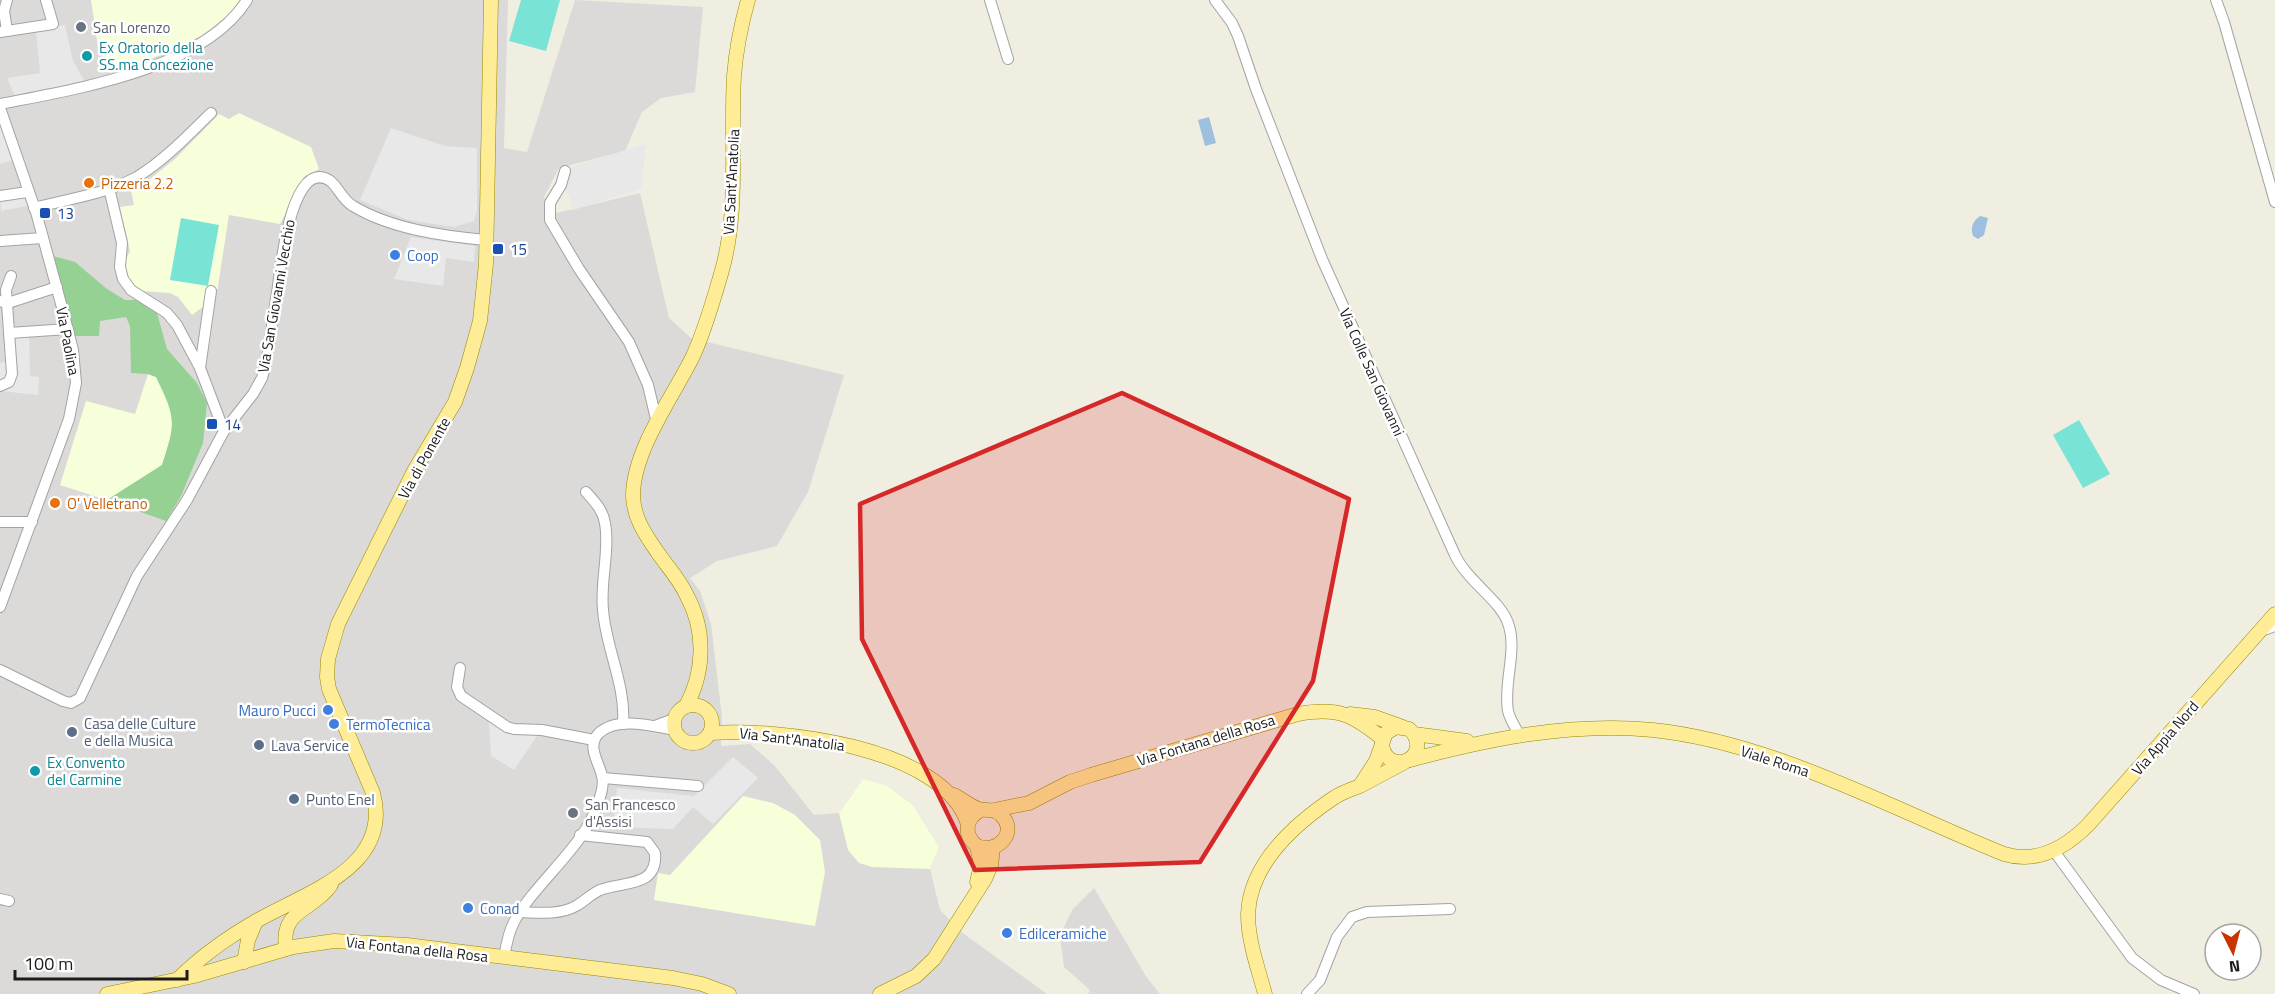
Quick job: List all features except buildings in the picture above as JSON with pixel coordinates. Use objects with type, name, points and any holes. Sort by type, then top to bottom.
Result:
[{"type":"main road","name":"Via di Ponente","points":[[177,980],[205,953],[256,921],[333,881],[349,870],[371,836],[376,817],[374,799],[329,689],[327,668],[338,624],[414,471],[451,409],[459,391],[482,309],[486,240],[491,0]]},
{"type":"main road","name":"Via Sant'Anatolia","points":[[709,721],[701,742],[688,743],[682,740],[674,725],[681,709],[686,706],[694,692],[701,665],[699,627],[691,603],[639,525],[634,506],[635,473],[657,423],[698,343],[725,255],[734,190],[734,78],[738,40],[748,0]]},
{"type":"main road","name":"Via Appia Nord","points":[[2051,852],[2074,837],[2093,820],[2275,614]]},
{"type":"main road","points":[[701,665],[709,721]]},
{"type":"main road","name":"Via Sant'Anatolia","points":[[686,706],[698,706],[709,721],[730,732],[804,737],[857,747],[881,755],[916,771],[949,793],[964,813],[968,824]]},
{"type":"main road","name":"Via Fontana della Rosa","points":[[987,810],[1029,803],[1084,777],[1274,719],[1306,712],[1327,711],[1375,717],[1408,730]]},
{"type":"main road","points":[[1348,714],[1382,741]]},
{"type":"main road","points":[[1391,729],[1408,730],[1418,744],[1417,750],[1407,761],[1399,763],[1389,759],[1383,750],[1382,741],[1391,729]]},
{"type":"main road","name":"Viale Roma","points":[[1265,994],[1254,953],[1249,921],[1250,902],[1257,877],[1280,843],[1305,818],[1337,796],[1407,761],[1520,736],[1550,732],[1618,729],[1663,732],[1708,740],[1816,774],[2004,854],[2028,858],[2051,852]]},
{"type":"main road","name":"Viale Roma","points":[[1408,730],[1487,742]]},
{"type":"main road","name":"Viale Roma","points":[[1360,785],[1376,761],[1382,741]]},
{"type":"main road","points":[[949,793],[1004,818],[1006,836],[998,846],[993,848],[977,846]]},
{"type":"main road","name":"Via Fontana della Rosa","points":[[1006,836],[1015,818],[1029,803]]},
{"type":"main road","points":[[975,892],[981,865],[977,846],[968,837],[968,824],[975,813],[987,810]]},
{"type":"main road","points":[[880,994],[927,967],[940,951],[985,879],[991,865],[993,848]]},
{"type":"main road","name":"Via di Ponente","points":[[286,949],[285,936],[290,919],[323,896],[333,881]]},
{"type":"main road","points":[[244,963],[248,940],[256,921]]},
{"type":"main road","name":"Via Fontana della Rosa","points":[[107,994],[177,980],[244,963],[286,949],[319,943],[365,941],[673,978],[702,984],[729,994]]},
{"type":"street","points":[[7,0],[4,11],[4,32],[53,24],[46,0]]},
{"type":"street","points":[[3,105],[96,85],[129,75],[165,60],[195,46],[217,32],[236,15],[247,0]]},
{"type":"street","points":[[990,0],[1008,59]]},
{"type":"street","name":"Via Colle San Giovanni","points":[[1215,0],[1232,23],[1238,36],[1260,100],[1322,259],[1456,559],[1467,575],[1499,607],[1508,621],[1510,642],[1508,705],[1511,720],[1520,736]]},
{"type":"street","points":[[2216,0],[2275,202]]},
{"type":"street","name":"Via Paolina","points":[[0,607],[74,401],[76,372],[57,287],[3,105]]},
{"type":"street","points":[[34,208],[125,182],[143,172],[174,148],[211,113]]},
{"type":"street","points":[[565,171],[561,185],[549,207],[552,225],[629,342],[648,385],[657,423]]},
{"type":"street","name":"Via San Giovanni Vecchio","points":[[0,670],[63,701],[74,702],[81,696],[137,576],[187,500],[224,431],[253,394],[262,378],[287,227],[299,196],[313,180],[320,178],[328,180],[351,205],[389,221],[486,240]]},
{"type":"street","points":[[109,188],[122,243],[120,267],[123,279],[131,290],[167,313],[174,321],[200,368],[224,431]]},
{"type":"street","points":[[0,196],[27,192]]},
{"type":"street","points":[[0,241],[43,238]]},
{"type":"street","points":[[5,384],[12,371],[4,302],[11,276]]},
{"type":"street","points":[[4,302],[57,287]]},
{"type":"street","points":[[200,368],[211,291]]},
{"type":"street","points":[[6,327],[68,329]]},
{"type":"street","points":[[217,408],[231,421]]},
{"type":"street","points":[[586,492],[601,512],[605,526],[603,612],[610,651],[623,696],[623,724]]},
{"type":"street","points":[[0,522],[32,522]]},
{"type":"street","points":[[2258,632],[2275,626]]},
{"type":"street","points":[[460,668],[458,687],[462,696],[507,727],[542,730],[594,740]]},
{"type":"street","points":[[504,958],[511,930],[520,912],[580,835],[597,808],[603,778],[594,754],[594,740],[604,729],[623,724],[654,727],[674,725]]},
{"type":"street","points":[[603,778],[698,786]]},
{"type":"street","points":[[520,912],[550,912],[570,908],[599,891],[642,881],[652,871],[656,853],[647,842],[580,835]]},
{"type":"street","points":[[2051,852],[2132,958],[2156,977],[2194,994]]},
{"type":"street","points":[[1307,994],[1318,983],[1335,941],[1344,924],[1352,917],[1366,912],[1450,909]]},
{"type":"highlighted area","points":[[1122,393],[1349,499],[1313,681],[1200,862],[975,870],[862,639],[860,504]]},
{"type":"shaded area","points":[[0,0],[508,0],[504,148],[527,152],[575,0],[703,7],[695,92],[661,98],[642,112],[625,151],[559,168],[544,197],[557,213],[640,193],[669,318],[691,338],[844,375],[808,492],[777,546],[717,561],[690,578],[700,591],[711,624],[722,717],[721,746],[750,744],[774,765],[814,815],[839,813],[863,779],[886,785],[913,805],[939,847],[930,869],[940,910],[964,934],[1047,994],[0,994]]},
{"type":"shaded area","points":[[91,0],[241,0],[230,14],[201,36],[129,69],[122,60],[111,70],[98,47]]},
{"type":"shaded area","points":[[521,0],[560,0],[546,51],[509,41]]},
{"type":"shaded area","points":[[65,25],[73,61],[86,83],[15,96],[7,78],[40,73],[36,30]]},
{"type":"shaded area","points":[[239,113],[311,147],[319,169],[304,177],[280,224],[229,215],[217,292],[206,290],[204,306],[192,315],[178,297],[170,293],[141,291],[128,280],[125,262],[130,251],[120,207],[134,205],[131,190],[139,188],[176,158],[219,114],[229,119]]},
{"type":"shaded area","points":[[1209,117],[1216,143],[1205,146],[1198,120]]},
{"type":"shaded area","points":[[0,128],[2,128],[13,160],[0,164]]},
{"type":"shaded area","points":[[391,128],[445,146],[477,148],[477,211],[474,221],[454,227],[408,220],[360,200]]},
{"type":"shaded area","points":[[646,144],[641,189],[573,210],[561,170]]},
{"type":"shaded area","points":[[21,189],[27,206],[1,211],[0,193]]},
{"type":"shaded area","points":[[1980,216],[1988,218],[1984,235],[1978,239],[1973,236],[1972,227]]},
{"type":"shaded area","points":[[181,218],[219,225],[208,286],[170,280]]},
{"type":"shaded area","points":[[411,237],[475,246],[474,262],[446,258],[443,286],[394,279]]},
{"type":"shaded area","points":[[29,329],[30,376],[39,377],[38,395],[0,391],[0,363],[5,362],[4,330]]},
{"type":"shaded area","points":[[148,374],[156,377],[170,406],[173,430],[162,465],[107,500],[60,485],[86,401],[135,414]]},
{"type":"shaded area","points":[[2079,420],[2110,474],[2083,488],[2053,435]]},
{"type":"shaded area","points":[[489,722],[507,734],[533,733],[537,736],[514,770],[491,756]]},
{"type":"shaded area","points":[[733,757],[758,778],[713,824],[693,807],[673,829],[613,827],[617,788],[694,796]]},
{"type":"shaded area","points":[[863,779],[886,785],[913,805],[939,847],[930,869],[872,867],[859,863],[848,850],[839,813]]},
{"type":"shaded area","points":[[743,796],[773,803],[795,815],[820,840],[825,872],[815,926],[654,900],[658,873],[670,875]]},
{"type":"shaded area","points":[[1094,888],[1147,978],[1160,994],[1088,994],[1090,990],[1064,967],[1060,936],[1072,910]]},
{"type":"green space","points":[[53,256],[75,262],[107,289],[125,300],[136,300],[157,313],[167,349],[197,383],[207,403],[203,443],[181,496],[166,521],[107,500],[162,465],[172,429],[172,420],[163,391],[156,377],[131,373],[130,326],[126,317],[100,321],[99,336],[75,336]]},
{"type":"place","name":"San Lorenzo","points":[[81,27]]},
{"type":"place","name":"Ex Oratorio della SS.ma Concezione","points":[[87,56]]},
{"type":"place","name":"Pizzeria 2.2","points":[[89,183]]},
{"type":"place","name":"13","points":[[45,213]]},
{"type":"place","name":"15","points":[[498,249]]},
{"type":"place","name":"Coop","points":[[395,255]]},
{"type":"place","name":"14","points":[[212,424]]},
{"type":"place","name":"O' Velletrano","points":[[55,503]]},
{"type":"place","name":"Mauro Pucci","points":[[328,710]]},
{"type":"place","name":"TermoTecnica","points":[[334,724]]},
{"type":"place","name":"Casa delle Culture e della Musica","points":[[72,732]]},
{"type":"place","name":"Lava Service","points":[[259,745]]},
{"type":"place","name":"Ex Convento del Carmine","points":[[35,771]]},
{"type":"place","name":"Punto Enel","points":[[294,799]]},
{"type":"place","name":"San Francesco d'Assisi","points":[[573,813]]},
{"type":"place","name":"Conad","points":[[468,908]]},
{"type":"place","name":"Edilceramiche","points":[[1007,933]]}]
